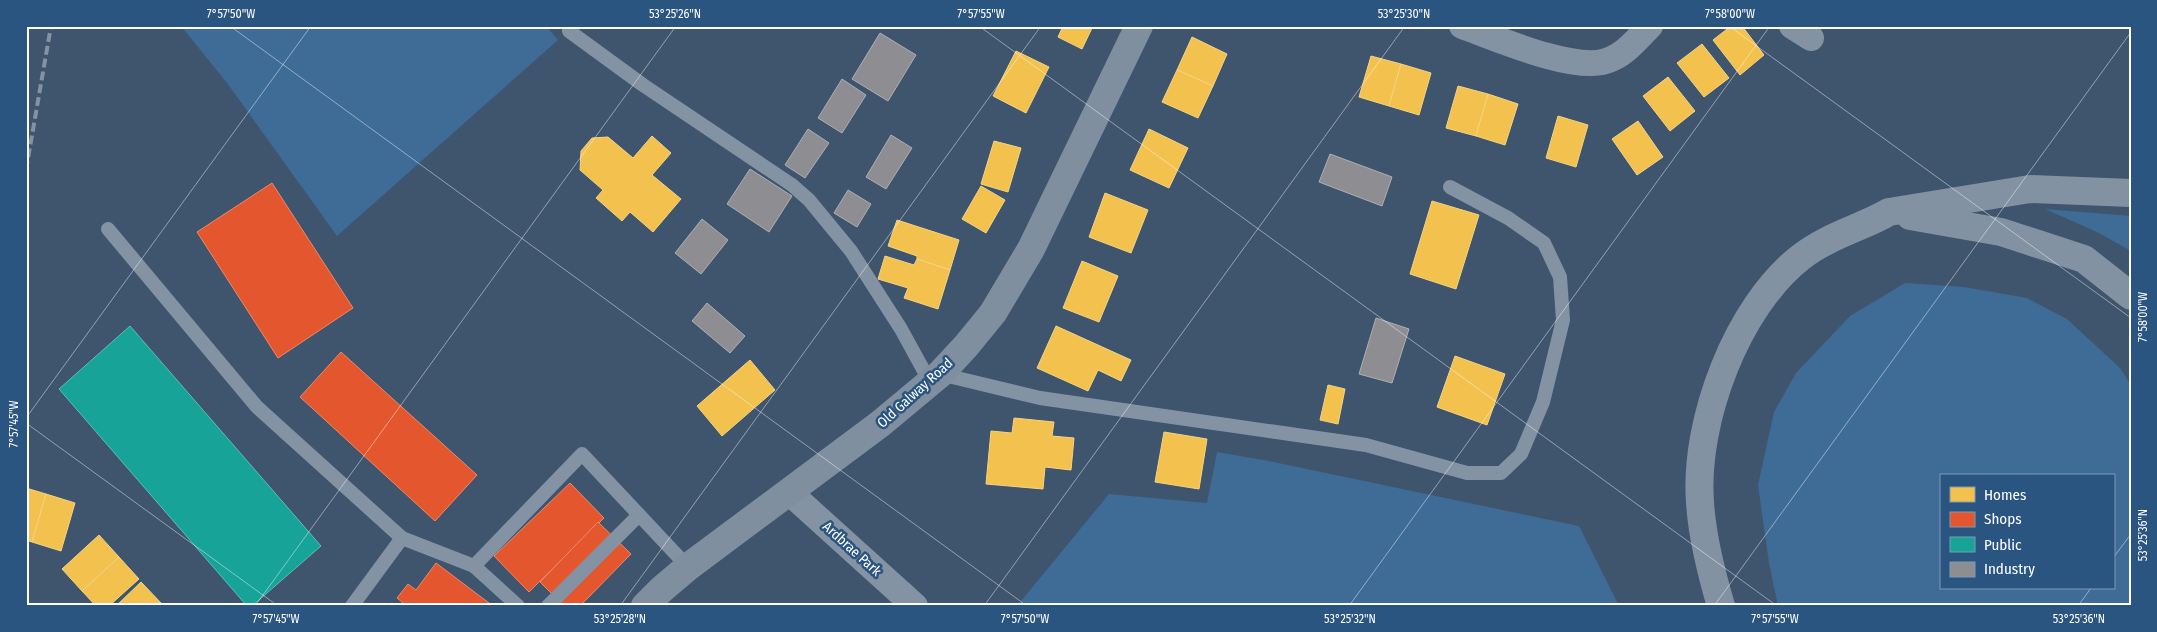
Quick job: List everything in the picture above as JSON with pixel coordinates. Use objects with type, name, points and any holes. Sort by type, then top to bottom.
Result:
[{"type":"highway","points":[[1720,606],[1709,568],[1700,501],[1701,448],[1716,390],[1738,334],[1769,290],[1800,258],[1825,241],[1869,224],[1889,212],[2030,189],[2131,193]]},
{"type":"highway","points":[[1889,212],[2000,232],[2084,259],[2131,296]]},
{"type":"main road","name":"Old Galway Road","points":[[645,606],[662,588],[688,567],[790,493],[880,424],[935,378],[993,313],[1017,273],[1058,194],[1139,26]]},
{"type":"street","points":[[1462,26],[1565,62],[1588,64],[1605,62],[1619,56],[1650,26]]},
{"type":"street","name":"Ardbrae Park","points":[[790,493],[915,606]]},
{"type":"lane","points":[[569,31],[651,90],[792,186],[808,200],[851,252],[935,378],[1040,398],[1366,445],[1467,473],[1501,472],[1521,454],[1543,402],[1562,320],[1560,277],[1544,243],[1508,218],[1450,187]]},
{"type":"lane","points":[[108,229],[256,406],[402,538],[474,566],[518,606]]},
{"type":"lane","points":[[474,566],[582,454],[688,567]]},
{"type":"lane","points":[[548,606],[639,515]]},
{"type":"lane","points":[[352,606],[402,538]]},
{"type":"shaded area","points":[[181,26],[546,26],[558,40],[337,236],[227,83]]},
{"type":"shaded area","points":[[2045,209],[2131,216],[2131,251],[2097,232]]},
{"type":"shaded area","points":[[1905,283],[1964,287],[2027,298],[2067,319],[2120,368],[2131,385],[2131,606],[1778,606],[1769,563],[1758,485],[1774,412],[1796,373],[1850,316]]},
{"type":"shaded area","points":[[1217,452],[1269,461],[1579,526],[1619,606],[1017,606],[1109,494],[1207,503]]},
{"type":"building: Homes","points":[[1063,26],[1093,26],[1082,49],[1058,37]]},
{"type":"building: Homes","points":[[1731,26],[1742,26],[1764,55],[1740,75],[1713,40]]},
{"type":"building: Homes","points":[[1192,37],[1227,54],[1213,86],[1177,70]]},
{"type":"building: Homes","points":[[1702,44],[1729,78],[1704,97],[1677,63]]},
{"type":"building: Homes","points":[[1016,51],[1049,67],[1026,113],[993,96]]},
{"type":"building: Homes","points":[[1371,56],[1401,64],[1389,106],[1359,97]]},
{"type":"building: Homes","points":[[1401,64],[1431,73],[1419,115],[1389,106]]},
{"type":"building: Homes","points":[[1177,70],[1213,86],[1198,118],[1162,102]]},
{"type":"building: Homes","points":[[1668,77],[1695,111],[1670,131],[1643,96]]},
{"type":"building: Homes","points":[[1458,86],[1488,94],[1476,136],[1446,128]]},
{"type":"building: Homes","points":[[1488,94],[1518,104],[1505,145],[1476,136]]},
{"type":"building: Homes","points":[[1558,116],[1588,125],[1576,167],[1546,158]]},
{"type":"building: Homes","points":[[1638,121],[1663,157],[1637,175],[1612,139]]},
{"type":"building: Homes","points":[[1149,129],[1188,148],[1169,188],[1130,170]]},
{"type":"building: Homes","points":[[652,136],[671,153],[652,175],[681,199],[653,232],[630,212],[622,221],[596,198],[603,190],[580,170],[581,151],[592,138],[608,137],[633,158]]},
{"type":"building: Homes","points":[[994,141],[1021,148],[1008,192],[981,184]]},
{"type":"building: Homes","points":[[981,186],[1005,200],[986,233],[962,219]]},
{"type":"building: Homes","points":[[1105,193],[1148,210],[1131,253],[1089,237]]},
{"type":"building: Homes","points":[[1432,201],[1479,215],[1456,289],[1410,274]]},
{"type":"building: Homes","points":[[897,220],[959,240],[950,270],[917,259],[917,256],[888,246]]},
{"type":"building: Homes","points":[[885,256],[914,265],[917,259],[950,270],[938,309],[904,298],[908,288],[878,279]]},
{"type":"building: Homes","points":[[1082,261],[1118,276],[1099,322],[1063,308]]},
{"type":"building: Homes","points":[[1056,326],[1131,360],[1121,381],[1098,370],[1088,391],[1037,368]]},
{"type":"building: Homes","points":[[1455,356],[1505,374],[1487,425],[1437,407]]},
{"type":"building: Homes","points":[[750,360],[775,390],[722,436],[697,406]]},
{"type":"building: Homes","points":[[1328,385],[1345,389],[1338,424],[1320,420]]},
{"type":"building: Homes","points":[[1014,418],[1054,422],[1052,436],[1074,438],[1071,470],[1045,467],[1043,489],[986,484],[991,431],[1012,433]]},
{"type":"building: Homes","points":[[1164,432],[1207,439],[1199,489],[1155,482]]},
{"type":"building: Homes","points":[[26,488],[46,494],[32,542],[26,540]]},
{"type":"building: Homes","points":[[46,494],[75,503],[61,551],[32,542]]},
{"type":"building: Homes","points":[[99,535],[119,557],[82,591],[62,569]]},
{"type":"building: Homes","points":[[119,557],[139,579],[109,606],[96,606],[82,591]]},
{"type":"building: Homes","points":[[141,582],[162,604],[160,606],[116,606]]},
{"type":"building: Shops","points":[[272,183],[353,308],[278,358],[197,232]]},
{"type":"building: Shops","points":[[341,352],[477,475],[435,521],[300,397]]},
{"type":"building: Shops","points":[[570,483],[604,518],[529,592],[494,556]]},
{"type":"building: Shops","points":[[598,522],[631,554],[580,606],[564,606],[540,582]]},
{"type":"building: Shops","points":[[436,563],[493,606],[407,606],[397,598],[408,584],[416,590]]},
{"type":"building: Public","points":[[130,326],[321,546],[252,606],[247,606],[59,389]]},
{"type":"building: Industry","points":[[880,33],[916,55],[888,101],[852,79]]},
{"type":"building: Industry","points":[[842,79],[866,95],[842,133],[818,118]]},
{"type":"building: Industry","points":[[808,129],[829,143],[805,178],[785,165]]},
{"type":"building: Industry","points":[[891,135],[912,148],[886,189],[866,177]]},
{"type":"building: Industry","points":[[1330,154],[1392,177],[1382,206],[1319,182]]},
{"type":"building: Industry","points":[[750,169],[792,196],[769,232],[727,204]]},
{"type":"building: Industry","points":[[848,190],[871,204],[857,227],[834,213]]},
{"type":"building: Industry","points":[[702,219],[728,240],[701,274],[675,253]]},
{"type":"building: Industry","points":[[707,303],[745,336],[730,353],[692,321]]},
{"type":"building: Industry","points":[[1376,318],[1409,329],[1392,383],[1359,374]]},
{"type":"railway","points":[[26,170],[51,26]]}]
